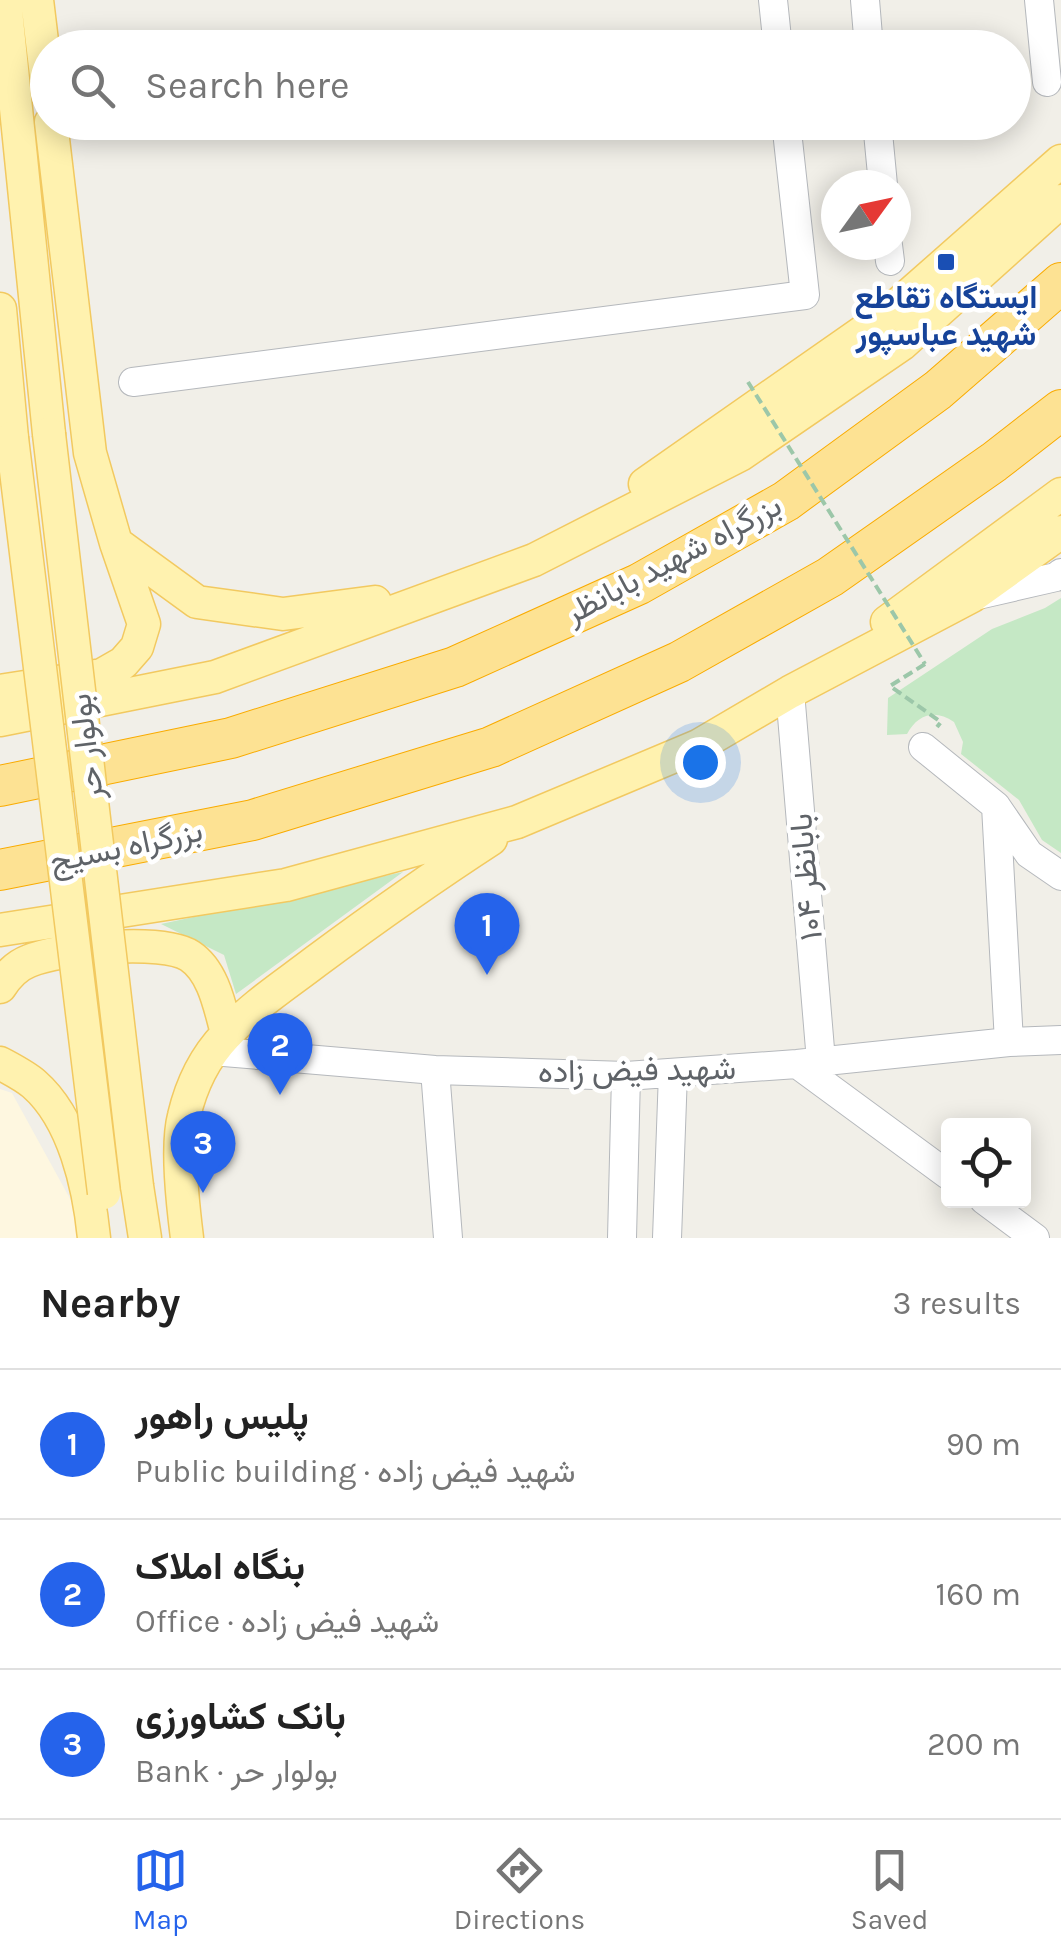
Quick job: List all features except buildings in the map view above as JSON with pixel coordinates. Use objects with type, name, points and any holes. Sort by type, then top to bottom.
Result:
[{"type":"highway","name":"بزرگراه شهید بابانظر","points":[[0,786],[231,738],[455,667],[639,584],[786,501],[938,390],[1061,283]]},
{"type":"highway","name":"بزرگراه بسیج","points":[[0,870],[252,820],[491,747],[679,662],[830,577],[1061,410]]},
{"type":"main road","name":"بولوار حر","points":[[5,0],[49,434],[145,1238]]},
{"type":"main road","points":[[37,0],[41,30]]},
{"type":"main road","points":[[0,691],[102,675],[137,647],[144,624],[90,453],[53,140]]},
{"type":"main road","points":[[534,560],[884,317],[1061,161]]},
{"type":"main road","points":[[0,720],[215,677],[534,560],[740,455],[902,344],[1061,201]]},
{"type":"main road","name":"بولوار حر","points":[[0,309],[12,438],[110,1238]]},
{"type":"main road","points":[[790,692],[1061,494]]},
{"type":"main road","points":[[0,930],[286,885],[517,822],[698,746],[790,692],[972,596],[1061,532]]},
{"type":"main road","points":[[116,543],[197,602],[283,614],[429,596]]},
{"type":"main road","points":[[188,1238],[182,1199],[182,1120],[195,1082],[220,1042],[276,992],[402,898],[517,822]]},
{"type":"main road","points":[[0,986],[18,968],[42,957],[160,945],[190,956],[202,966],[216,996],[220,1042]]},
{"type":"main road","points":[[3,1061],[36,1085],[68,1129],[92,1215],[94,1238]]},
{"type":"street","points":[[773,0],[776,30]]},
{"type":"street","points":[[865,0],[868,30]]},
{"type":"street","points":[[1040,0],[1047,82]]},
{"type":"street","points":[[133,382],[805,295],[788,140]]},
{"type":"street","points":[[878,140],[881,170]]},
{"type":"street","points":[[972,596],[1061,573]]},
{"type":"street","name":"بابانظر ۱۰۴","points":[[790,692],[809,1062]]},
{"type":"street","points":[[923,747],[996,806],[1029,854],[1061,876]]},
{"type":"street","points":[[996,806],[1010,1042]]},
{"type":"street","name":"شهید فیض زاده","points":[[220,1042],[435,1070],[626,1076],[1061,1040]]},
{"type":"street","points":[[809,1062],[941,1168]]},
{"type":"street","points":[[435,1070],[448,1238]]},
{"type":"street","points":[[667,1238],[673,1073]]},
{"type":"street","points":[[622,1238],[626,1076]]},
{"type":"street","points":[[995,1208],[1035,1238]]},
{"type":"path","points":[[748,382],[925,664],[890,686],[941,722],[923,747]]},
{"type":"shaded area","points":[[0,1089],[12,1093],[85,1226],[85,1238],[0,1238]]},
{"type":"green space","points":[[1061,598],[1061,853],[1042,840],[1019,800],[961,754],[963,742],[954,722],[928,716],[916,722],[907,734],[887,735],[888,698],[992,629]]},
{"type":"green space","points":[[403,872],[236,994],[224,955],[161,924]]},
{"type":"place","name":"ایستگاه تقاطع شهید عباسپور","points":[[946,262]]},
{"type":"place","name":"پلیس راهور","points":[[487,975]]},
{"type":"place","name":"بنگاه املاک","points":[[280,1095]]},
{"type":"place","name":"بانک کشاورزی","points":[[203,1193]]}]
